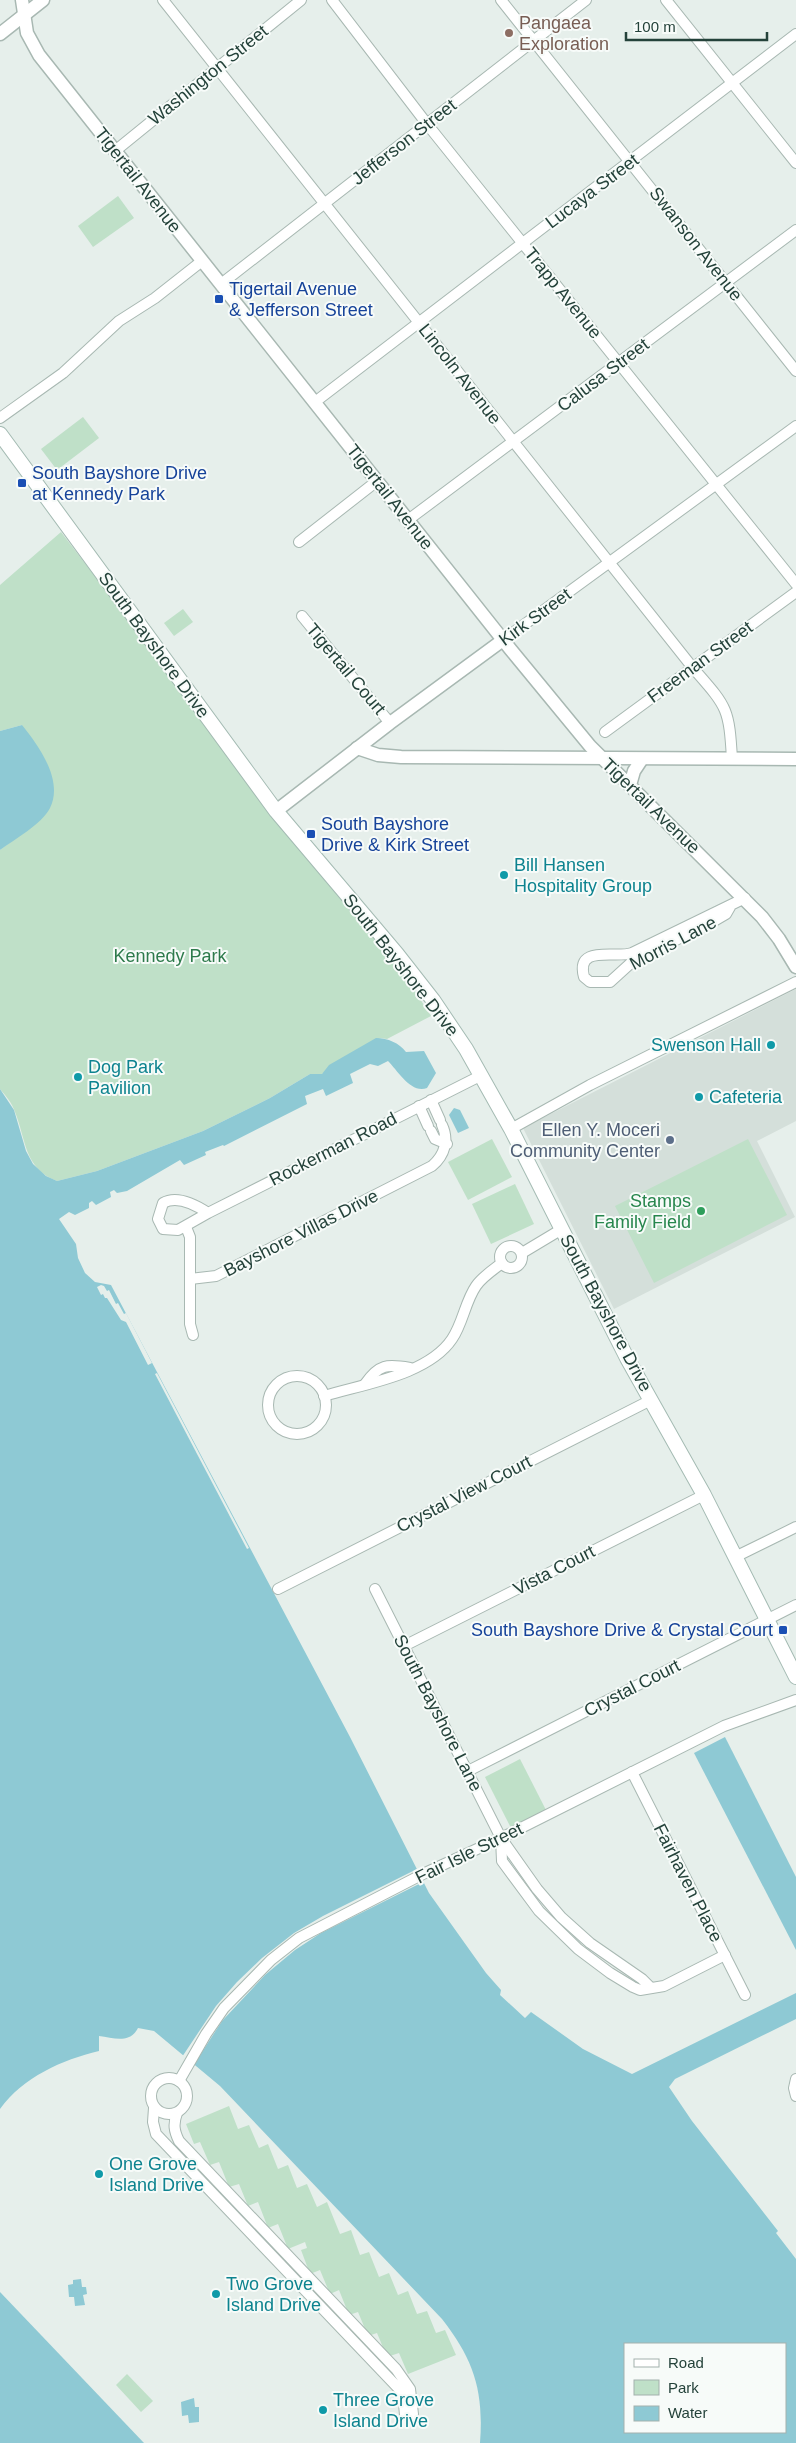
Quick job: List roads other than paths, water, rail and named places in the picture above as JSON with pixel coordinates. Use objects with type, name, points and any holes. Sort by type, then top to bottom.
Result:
[{"type":"main road","name":"South Bayshore Drive","points":[[0,434],[276,811],[397,954],[437,1006],[482,1075],[651,1400],[704,1495],[796,1677]]},
{"type":"street","name":"Tigertail Avenue","points":[[22,0],[28,33],[35,49],[503,640],[580,734],[603,759],[745,898],[773,931],[796,967]]},
{"type":"street","points":[[0,34],[43,0]]},
{"type":"street","name":"Lincoln Avenue","points":[[163,0],[726,709],[732,759]]},
{"type":"street","name":"Washington Street","points":[[115,151],[301,0]]},
{"type":"street","name":"Trapp Avenue","points":[[332,0],[427,124],[796,584]]},
{"type":"street","name":"Swanson Avenue","points":[[501,0],[796,371]]},
{"type":"street","name":"Jefferson Street","points":[[221,284],[586,0]]},
{"type":"street","points":[[666,0],[796,163]]},
{"type":"street","name":"Lucaya Street","points":[[315,402],[796,34]]},
{"type":"street","name":"Calusa Street","points":[[408,520],[796,230]]},
{"type":"street","points":[[0,418],[63,373],[115,324],[155,298],[202,261]]},
{"type":"street","name":"Kirk Street","points":[[276,811],[390,723],[796,426]]},
{"type":"street","points":[[299,542],[377,481]]},
{"type":"street","name":"Freeman Street","points":[[605,732],[796,592]]},
{"type":"street","name":"Tigertail Court","points":[[302,616],[390,723]]},
{"type":"street","points":[[569,759],[576,749],[580,734]]},
{"type":"street","points":[[357,748],[394,757],[796,759]]},
{"type":"street","points":[[630,785],[634,771],[642,759]]},
{"type":"street","name":"Morris Lane","points":[[730,907],[726,914],[714,921],[632,962],[610,982],[596,984],[584,977],[583,968],[590,956],[632,953],[712,913],[730,907],[745,898]]},
{"type":"street","points":[[511,1128],[590,1085],[796,982]]},
{"type":"street","name":"Rockerman Road","points":[[186,1227],[208,1213],[482,1075]]},
{"type":"street","points":[[419,1106],[435,1139],[446,1144],[446,1134],[431,1100]]},
{"type":"street","name":"Bayshore Villas Drive","points":[[190,1279],[206,1279],[222,1273],[396,1185],[435,1163],[446,1144]]},
{"type":"street","points":[[193,1335],[190,1324],[190,1237],[186,1227],[174,1232],[163,1229],[158,1219],[163,1203],[168,1200],[177,1200],[208,1213]]},
{"type":"street","points":[[522,1253],[562,1228]]},
{"type":"street","points":[[514,1247],[522,1253],[522,1262],[518,1267],[507,1268],[502,1263],[500,1256],[505,1248],[514,1247]]},
{"type":"street","points":[[324,1396],[396,1376],[430,1358],[449,1343],[462,1320],[476,1286],[502,1263]]},
{"type":"street","points":[[299,1376],[309,1379],[319,1386],[324,1396],[326,1408],[322,1419],[315,1428],[305,1433],[293,1434],[282,1430],[274,1423],[269,1412],[268,1401],[272,1391],[279,1383],[288,1378],[299,1376]]},
{"type":"street","name":"Crystal View Court","points":[[278,1589],[651,1400]]},
{"type":"street","name":"Vista Court","points":[[404,1646],[704,1495]]},
{"type":"street","points":[[735,1557],[796,1527]]},
{"type":"street","name":"South Bayshore Lane","points":[[375,1589],[500,1838],[502,1861],[533,1904],[564,1937],[586,1956],[625,1983],[640,1990],[667,1984],[725,1955]]},
{"type":"street","name":"Crystal Court","points":[[468,1771],[796,1605]]},
{"type":"street","name":"Fair Isle Street","points":[[179,2081],[224,2008],[271,1960],[299,1938],[425,1873],[500,1838],[732,1722],[770,1711],[796,1700]]},
{"type":"street","name":"Fairhaven Place","points":[[632,1772],[744,1995]]},
{"type":"street","points":[[174,2078],[179,2081],[184,2085],[187,2097],[186,2104],[174,2121],[174,2133],[179,2141],[396,2369],[410,2389],[413,2414],[405,2415],[403,2393],[156,2134],[153,2122],[154,2108],[150,2097],[153,2086],[162,2079],[174,2078]]},
{"type":"street","points":[[795,2082],[796,2096]]},
{"type":"street","points":[[154,2108],[165,2115],[178,2113]]},
{"type":"water","points":[[22,725],[42,753],[52,775],[53,797],[50,808],[40,820],[0,850],[0,731]]},
{"type":"water","points":[[376,1038],[389,1040],[406,1052],[424,1051],[436,1073],[427,1088],[421,1089],[410,1085],[388,1061],[378,1066],[370,1064],[350,1074],[353,1083],[326,1096],[323,1089],[305,1096],[307,1104],[224,1146],[205,1152],[206,1155],[184,1165],[180,1160],[127,1191],[117,1193],[114,1190],[110,1192],[111,1197],[96,1205],[92,1201],[89,1203],[89,1208],[75,1215],[69,1212],[59,1219],[76,1244],[78,1258],[85,1273],[95,1282],[111,1285],[350,1737],[429,1893],[486,1973],[501,1990],[500,1995],[525,2018],[531,2012],[583,2049],[632,2074],[796,1993],[796,2019],[675,2079],[669,2087],[692,2121],[778,2231],[776,2233],[796,2259],[796,2443],[480,2443],[480,2407],[474,2377],[462,2348],[442,2319],[220,2086],[154,2031],[138,2028],[131,2036],[121,2039],[99,2036],[99,2051],[71,2059],[44,2071],[20,2088],[0,2109],[0,1089],[14,1110],[26,1151],[33,1164],[46,1176],[57,1181],[97,1171],[203,1131],[270,1098],[310,1074],[322,1074],[329,1065]]},
{"type":"water","points":[[454,1108],[460,1110],[469,1128],[458,1133],[449,1115]]},
{"type":"water","points":[[725,1737],[796,1877],[796,1950],[694,1753]]},
{"type":"water","points":[[81,2279],[82,2287],[86,2287],[87,2294],[83,2295],[85,2305],[75,2306],[74,2297],[69,2297],[68,2285],[73,2284],[73,2280]]},
{"type":"water","points":[[0,2292],[144,2443],[0,2443]]},
{"type":"water","points":[[194,2398],[195,2407],[199,2407],[199,2422],[189,2423],[188,2415],[182,2416],[181,2402]]},
{"type":"place","name":"Pangaea Exploration","points":[[509,33]]},
{"type":"place","name":"Tigertail Avenue & Jefferson Street","points":[[219,299]]},
{"type":"place","name":"South Bayshore Drive at Kennedy Park","points":[[22,483]]},
{"type":"place","name":"South Bayshore Drive & Kirk Street","points":[[311,834]]},
{"type":"place","name":"Bill Hansen Hospitality Group","points":[[504,875]]},
{"type":"place","name":"Swenson Hall","points":[[771,1045]]},
{"type":"place","name":"Dog Park Pavilion","points":[[78,1077]]},
{"type":"place","name":"Cafeteria","points":[[699,1097]]},
{"type":"place","name":"Ellen Y. Moceri Community Center","points":[[670,1140]]},
{"type":"place","name":"Stamps Family Field","points":[[701,1211]]},
{"type":"place","name":"South Bayshore Drive & Crystal Court","points":[[783,1630]]},
{"type":"place","name":"One Grove Island Drive","points":[[99,2174]]},
{"type":"place","name":"Two Grove Island Drive","points":[[216,2294]]},
{"type":"place","name":"Three Grove Island Drive","points":[[323,2410]]},
{"type":"park label","name":"Kennedy Park","points":[[170,956]]}]
